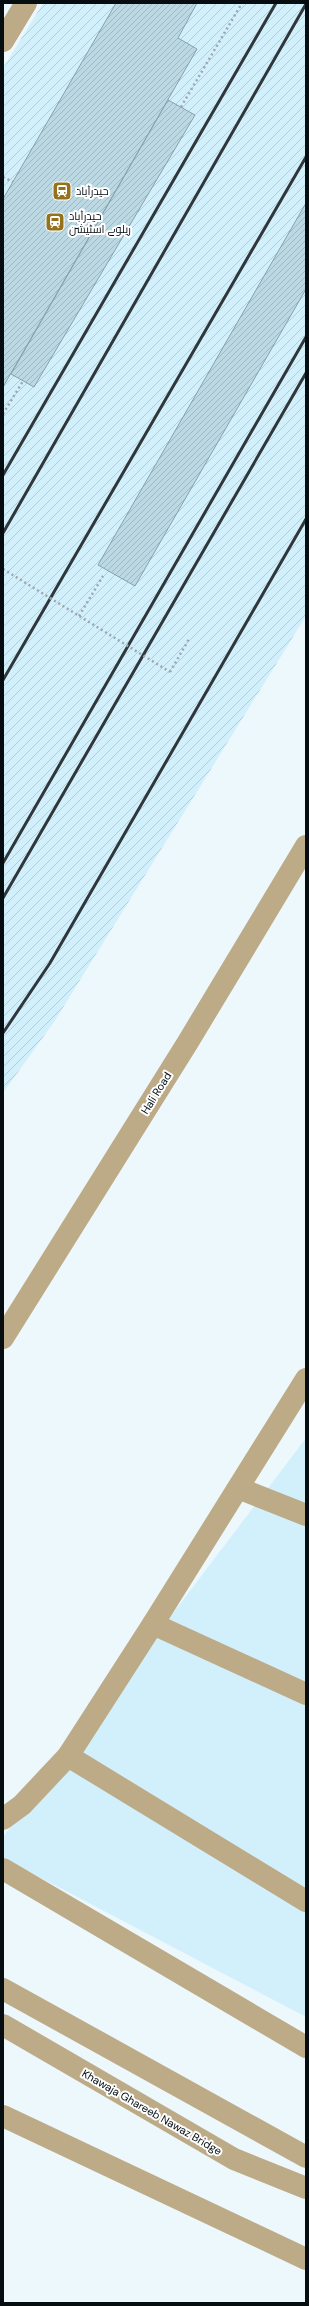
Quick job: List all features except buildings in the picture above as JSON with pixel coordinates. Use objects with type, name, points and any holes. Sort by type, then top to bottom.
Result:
[{"type":"street","points":[[3,41],[26,3]]},
{"type":"street","name":"Hali Road","points":[[3,1338],[188,1042],[306,846]]},
{"type":"street","points":[[3,1819],[22,1805],[68,1756],[153,1624],[306,1379]]},
{"type":"street","points":[[238,1488],[306,1516]]},
{"type":"street","points":[[153,1624],[306,1694]]},
{"type":"street","points":[[68,1756],[306,1901]]},
{"type":"street","points":[[3,1870],[306,2047]]},
{"type":"street","points":[[3,1989],[306,2157]]},
{"type":"street","name":"Khawaja Ghareeb Nawaz Bridge","points":[[3,2025],[234,2159],[306,2188]]},
{"type":"street","points":[[3,2116],[306,2259]]},
{"type":"path","points":[[181,107],[242,3]]},
{"type":"path","points":[[3,177],[13,182]]},
{"type":"path","points":[[3,414],[23,380]]},
{"type":"path","points":[[3,569],[170,672],[189,639]]},
{"type":"path","points":[[79,616],[103,576]]},
{"type":"shaded area","points":[[43,3],[306,3],[306,616],[54,1022],[3,1093],[3,68]]},
{"type":"shaded area","points":[[306,1438],[306,2017],[3,1858],[3,1837]]},
{"type":"railway","points":[[3,475],[276,3]]},
{"type":"railway","points":[[3,533],[306,4]]},
{"type":"railway","points":[[3,680],[306,157]]},
{"type":"railway","points":[[3,863],[306,337]]},
{"type":"railway","points":[[3,898],[306,373]]},
{"type":"railway","points":[[3,1033],[50,963],[306,519]]},
{"type":"place","name":"حیدرآباد","points":[[62,191]]},
{"type":"place","name":"حیدرآباد ریلوے اسٹیشن","points":[[55,222]]}]
